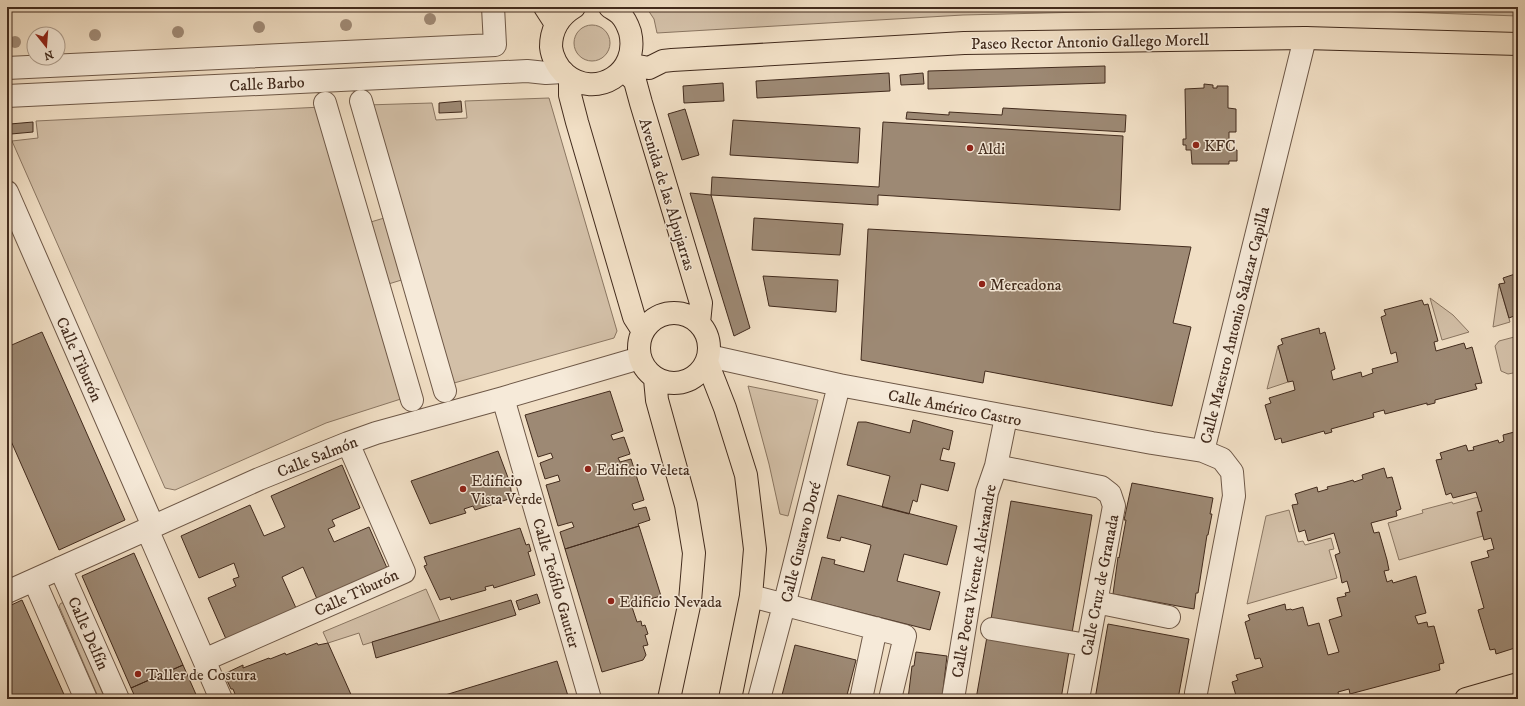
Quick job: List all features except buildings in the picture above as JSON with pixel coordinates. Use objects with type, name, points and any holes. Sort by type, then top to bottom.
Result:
[{"type":"main road","points":[[574,7],[564,14],[550,16],[552,36],[551,49],[555,61],[566,75],[581,82],[592,84],[604,82],[615,77],[625,66],[632,51],[632,42],[628,25],[621,14],[610,7]]},
{"type":"main road","name":"Paseo Rector Antonio Gallego Morell","points":[[625,66],[649,68],[663,61],[964,43],[1305,38],[1518,44]]},
{"type":"main road","points":[[632,42],[663,61]]},
{"type":"main road","name":"Avenida de las Alpujarras","points":[[625,66],[635,81],[701,303],[699,323]]},
{"type":"main road","points":[[566,75],[577,122],[634,317],[643,330]]},
{"type":"main road","points":[[669,313],[680,313],[690,316],[699,323],[706,332],[710,344],[708,359],[700,372],[691,380],[679,384],[666,383],[655,378],[643,366],[638,349],[639,339],[643,330],[650,322],[659,316],[669,313]]},
{"type":"main road","points":[[708,359],[746,475],[755,549],[751,596],[730,699]]},
{"type":"main road","points":[[655,378],[657,400],[686,505],[694,553],[690,601],[669,699]]},
{"type":"main road","points":[[1466,699],[1518,684]]},
{"type":"street","points":[[7,68],[495,46],[493,7]]},
{"type":"street","name":"Calle Maestro Antonio Salazar Capilla","points":[[1196,693],[1234,496],[1232,472],[1222,459],[1203,451],[1305,38]]},
{"type":"street","points":[[527,70],[551,49]]},
{"type":"street","name":"Calle Barbo","points":[[7,96],[527,70],[566,75]]},
{"type":"street","points":[[360,101],[445,391]]},
{"type":"street","points":[[325,103],[412,400]]},
{"type":"street","name":"Calle Tiburón","points":[[7,192],[221,699]]},
{"type":"street","name":"Calle Salmón","points":[[7,592],[259,479],[348,443],[376,433],[640,358]]},
{"type":"street","name":"Calle Américo Castro","points":[[708,359],[1006,417],[1152,444],[1203,451]]},
{"type":"street","name":"Calle Gustavo Doré","points":[[759,699],[839,385]]},
{"type":"street","name":"Calle Teófilo Gautier","points":[[503,398],[590,699]]},
{"type":"street","name":"Calle Poeta Vicente Aleixandre","points":[[952,699],[987,492],[996,466],[1006,417]]},
{"type":"street","name":"Calle Tiburón","points":[[204,660],[404,572],[348,443]]},
{"type":"street","name":"Calle Cruz de Granada","points":[[996,466],[1101,487],[1110,494],[1114,506],[1078,699]]},
{"type":"street","name":"Calle Delfín","points":[[60,568],[118,699]]},
{"type":"street","name":"Calle Delfín","points":[[34,580],[86,699]]},
{"type":"street","points":[[751,596],[905,636],[890,699]]},
{"type":"street","points":[[1096,602],[1169,617]]},
{"type":"street","points":[[861,699],[876,628]]},
{"type":"street","points":[[992,629],[1087,645]]},
{"type":"shaded area","points":[[646,7],[1518,7],[1518,16],[1348,10],[1167,10],[963,15],[657,33],[654,19]]},
{"type":"shaded area","points":[[592,25],[605,30],[610,43],[605,56],[592,61],[579,56],[574,43],[579,30]]},
{"type":"shaded area","points":[[549,98],[617,331],[614,338],[447,385],[366,105],[432,103],[436,120],[467,118],[465,101]]},
{"type":"shaded area","points":[[322,107],[407,397],[326,423],[175,490],[165,488],[12,141],[38,138],[36,121]]},
{"type":"shaded area","points":[[391,216],[408,278],[382,286],[364,224]]},
{"type":"shaded area","points":[[1499,284],[1510,322],[1493,327]]},
{"type":"shaded area","points":[[1430,298],[1453,315],[1469,332],[1442,340]]},
{"type":"shaded area","points":[[1518,336],[1518,372],[1508,374],[1501,371],[1495,346],[1499,341]]},
{"type":"shaded area","points":[[1278,346],[1288,382],[1267,389]]},
{"type":"shaded area","points":[[748,386],[818,400],[788,516],[780,514],[769,464]]},
{"type":"shaded area","points":[[1478,497],[1482,511],[1477,513],[1483,536],[1399,560],[1388,523],[1423,513],[1422,510]]},
{"type":"shaded area","points":[[1289,510],[1298,542],[1303,541],[1305,545],[1331,538],[1334,549],[1329,550],[1337,578],[1247,604],[1266,516]]},
{"type":"shaded area","points":[[426,589],[440,621],[363,645],[359,633],[328,643],[323,632]]},
{"type":"shaded area","points":[[61,603],[64,603],[105,699],[99,699],[59,606]]},
{"type":"place","name":"KFC","points":[[1196,145]]},
{"type":"place","name":"Aldi","points":[[970,148]]},
{"type":"place","name":"Mercadona","points":[[982,284]]},
{"type":"place","name":"Edificio Veleta","points":[[588,469]]},
{"type":"place","name":"Edificio Vista Verde","points":[[463,489]]},
{"type":"place","name":"Edificio Nevada","points":[[611,601]]},
{"type":"place","name":"Taller de Costura","points":[[138,674]]}]
